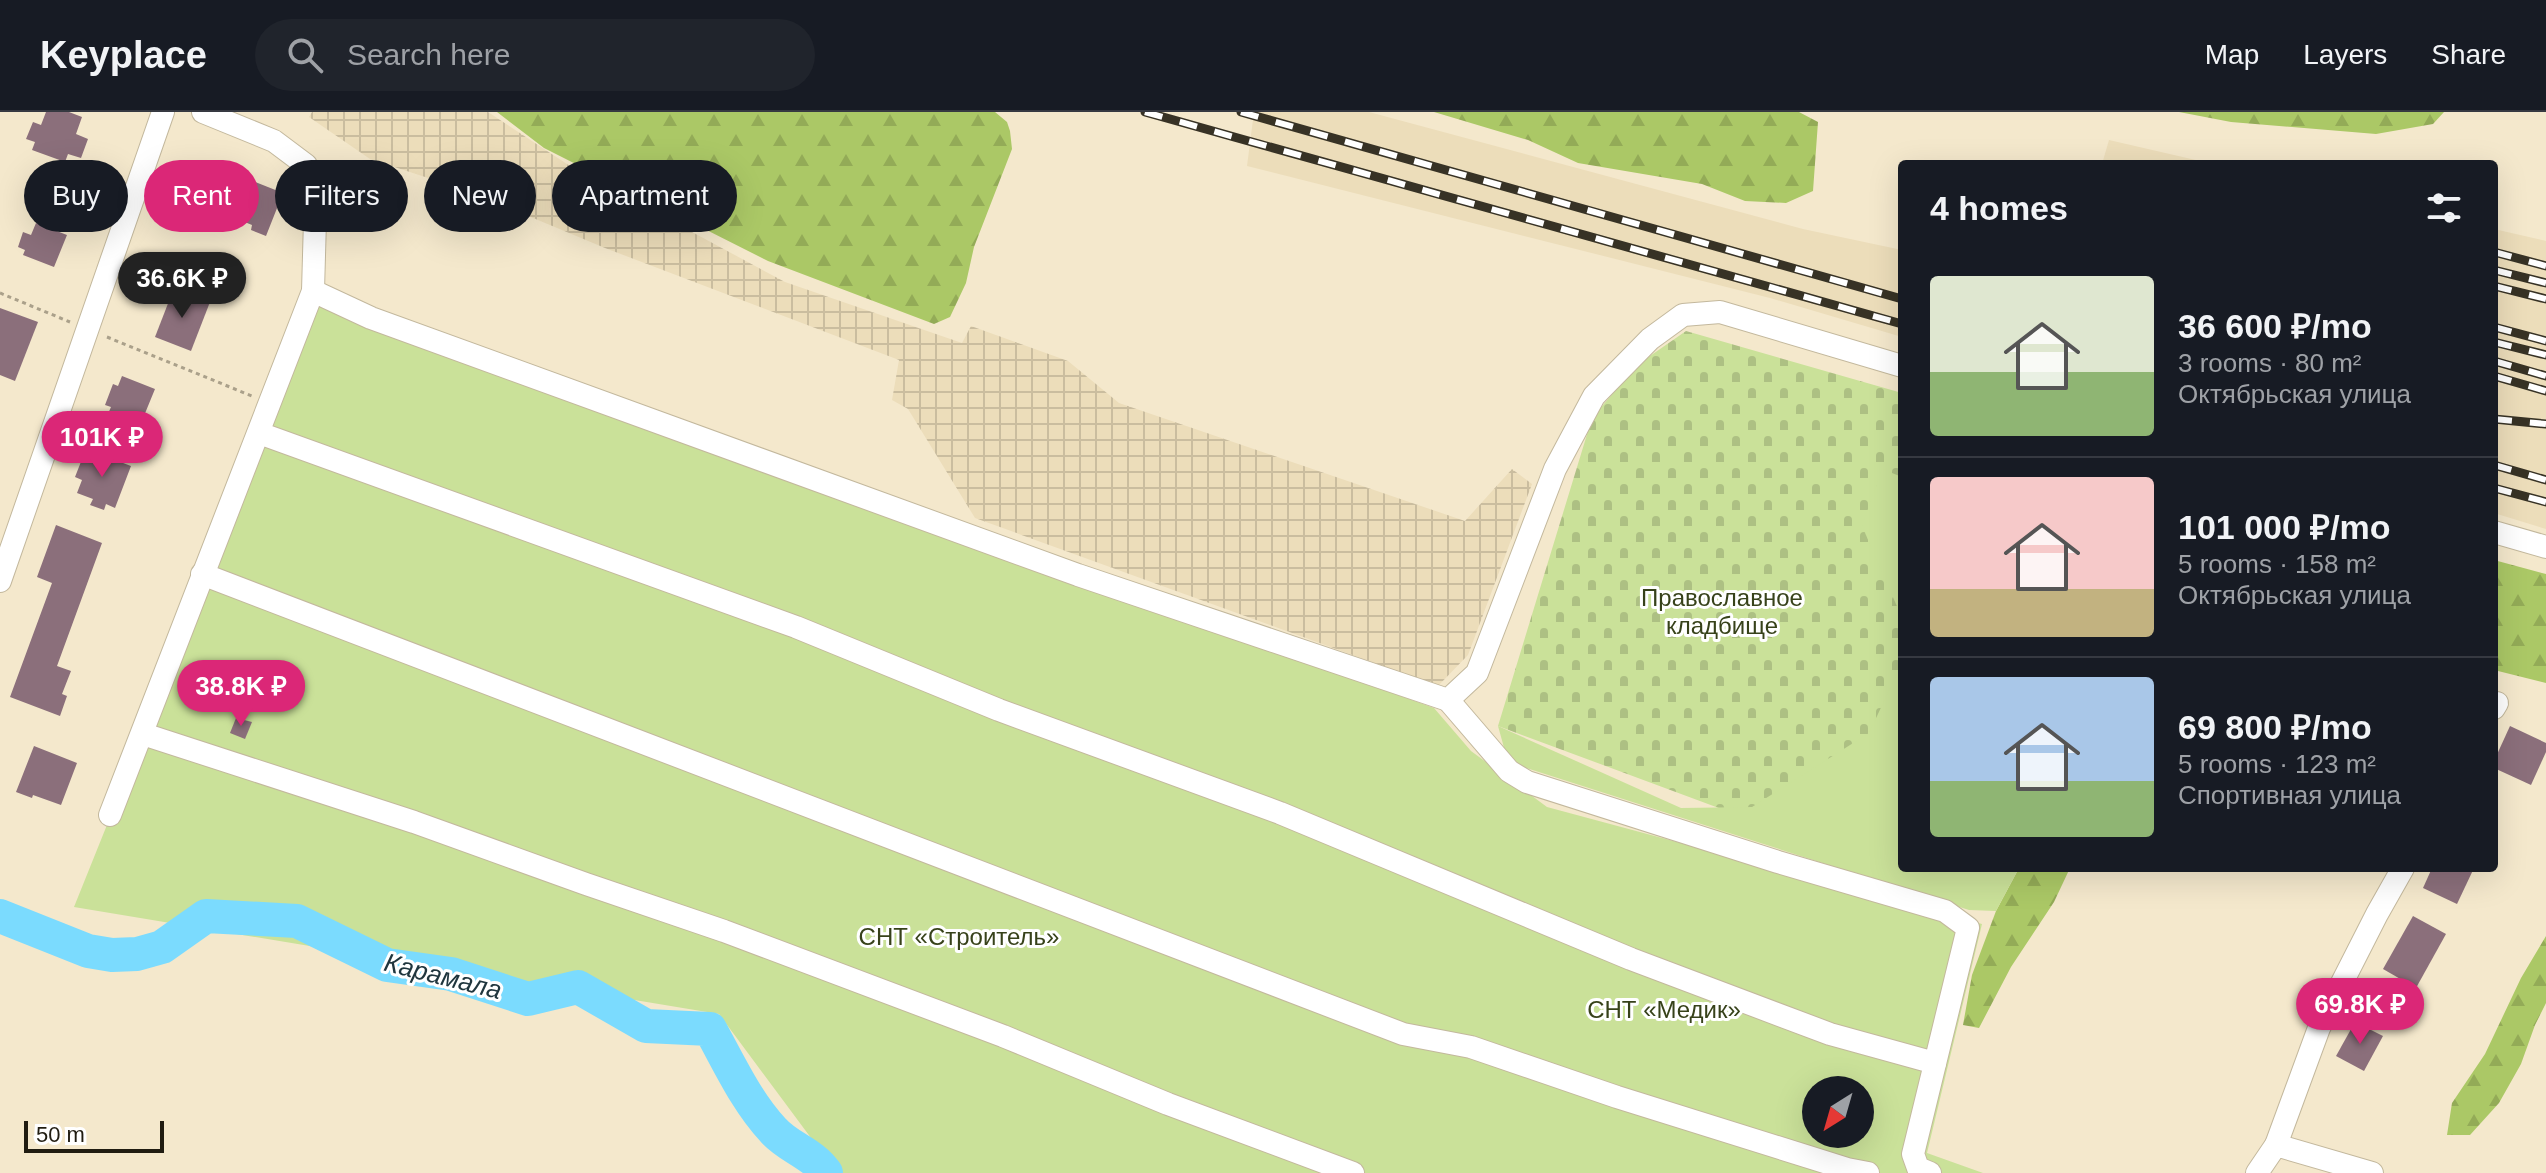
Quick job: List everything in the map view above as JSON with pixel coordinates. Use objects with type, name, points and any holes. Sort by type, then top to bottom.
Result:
[{"type":"street","points":[[0,581],[163,112]]},
{"type":"street","points":[[110,815],[313,291],[315,220],[306,165],[274,141],[203,112]]},
{"type":"street","points":[[313,291],[371,318],[1063,570],[1448,700],[1509,771],[1527,782],[1778,862],[1945,911],[1968,928],[1913,1154],[1920,1171]]},
{"type":"street","points":[[1448,700],[1477,673],[1555,469],[1594,396],[1650,339],[1683,315],[1720,312],[1898,365]]},
{"type":"street","points":[[259,433],[796,627],[999,710],[1280,813],[1631,959],[1830,1034],[1935,1063]]},
{"type":"street","points":[[2498,533],[2546,547]]},
{"type":"street","points":[[202,574],[1403,1034],[1471,1047],[1617,1097],[1868,1173]]},
{"type":"street","points":[[143,734],[414,822],[724,931],[1353,1173]]},
{"type":"street","points":[[2257,1173],[2276,1145],[2319,1028],[2401,872]]},
{"type":"street","points":[[2276,1145],[2372,1173]]},
{"type":"path","points":[[0,293],[255,397]]},
{"type":"shaded area","points":[[312,112],[488,112],[561,160],[552,160],[552,226],[536,219],[536,160],[424,160],[424,177],[408,171],[408,160],[370,159],[309,117]]},
{"type":"shaded area","points":[[1254,112],[1369,112],[1803,229],[1898,249],[1898,336],[1770,298],[1247,166]]},
{"type":"shaded area","points":[[2109,140],[2196,160],[2103,160]]},
{"type":"shaded area","points":[[2498,230],[2546,241],[2546,529],[2498,514]]},
{"type":"shaded area","points":[[567,232],[692,232],[785,282],[962,343],[971,326],[1068,361],[1119,403],[1465,521],[1512,469],[1532,484],[1468,655],[1438,686],[975,518],[908,409],[892,400],[899,360]]},
{"type":"green space","points":[[497,112],[995,112],[1007,122],[1012,149],[974,247],[966,283],[950,317],[934,324],[768,261],[711,232],[737,232],[737,160],[568,160],[544,148]]},
{"type":"green space","points":[[1434,112],[1799,112],[1818,122],[1813,191],[1786,203],[1745,201],[1702,184],[1578,163],[1528,140]]},
{"type":"green space","points":[[2179,112],[2444,112],[2433,124],[2376,134],[2231,122]]},
{"type":"green space","name":"СНТ «Строитель»","points":[[316,305],[1434,708],[1471,751],[1547,807],[1982,924],[1927,1153],[1983,1173],[837,1173],[719,1014],[74,907]]},
{"type":"green space","name":"Православное кладбище","points":[[1686,331],[1898,392],[1898,872],[1911,872],[1996,911],[1498,726],[1592,418],[1637,365]]},
{"type":"green space","points":[[1882,469],[1898,475],[1898,609],[1862,526]]},
{"type":"green space","points":[[2498,561],[2546,574],[2546,683],[2498,671]]},
{"type":"green space","points":[[1898,671],[1898,872],[2017,872],[1996,911],[1969,910],[1508,762],[1498,726],[1681,808],[1752,807],[1869,733]]},
{"type":"green space","points":[[2017,872],[2068,872],[2054,902],[2011,967],[1979,1028],[1963,1025],[1972,975],[1996,911]]},
{"type":"green space","points":[[2546,936],[2546,1003],[2521,1064],[2499,1103],[2470,1135],[2447,1135],[2452,1103],[2485,1054],[2521,978]]},
{"type":"building","points":[[46,112],[69,112],[82,117],[76,134],[88,139],[81,158],[68,154],[66,160],[60,160],[32,150],[35,142],[26,139],[33,122],[41,125]]},
{"type":"building","points":[[259,184],[275,190],[275,213],[266,236],[256,232],[259,232]]},
{"type":"building","points":[[23,232],[31,235],[32,232],[59,232],[67,235],[54,267],[23,255],[25,250],[18,247]]},
{"type":"building","points":[[174,288],[210,302],[191,351],[155,337]]},
{"type":"building","points":[[0,308],[38,322],[15,381],[0,375]]},
{"type":"building","points":[[122,376],[155,389],[139,428],[107,416],[111,407],[105,405],[113,384],[118,386]]},
{"type":"building","points":[[86,449],[131,466],[115,508],[106,504],[104,510],[90,505],[93,499],[77,493],[82,480],[75,477]]},
{"type":"building","points":[[56,525],[102,543],[57,666],[71,671],[62,694],[67,696],[60,716],[10,697],[52,583],[37,577]]},
{"type":"building","points":[[236,718],[252,722],[245,739],[230,733]]},
{"type":"building","points":[[2510,726],[2546,743],[2546,752],[2531,785],[2498,770],[2498,752]]},
{"type":"building","points":[[34,746],[77,763],[61,805],[16,792]]},
{"type":"building","points":[[2430,872],[2472,872],[2457,904],[2423,888]]},
{"type":"building","points":[[2413,916],[2446,934],[2416,988],[2383,969]]},
{"type":"building","points":[[2355,1022],[2383,1036],[2364,1071],[2336,1056]]},
{"type":"waterway","name":"Карамала","points":[[0,916],[88,951],[112,955],[137,954],[162,947],[206,916],[297,921],[387,965],[451,974],[528,999],[578,987],[646,1026],[710,1029],[763,1119],[779,1136],[814,1160],[826,1173]]},
{"type":"railway","points":[[1145,112],[1898,323]]},
{"type":"railway","points":[[1241,112],[1898,298]]},
{"type":"railway","points":[[2498,253],[2546,266]]},
{"type":"railway","points":[[2498,271],[2546,283]]},
{"type":"railway","points":[[2498,287],[2546,299]]},
{"type":"railway","points":[[2498,328],[2546,341]]},
{"type":"railway","points":[[2498,343],[2546,355]]},
{"type":"railway","points":[[2498,362],[2546,376]]},
{"type":"railway","points":[[2498,377],[2546,391]]},
{"type":"railway","points":[[2498,419],[2546,424]]},
{"type":"railway","points":[[2498,466],[2546,480]]},
{"type":"railway","points":[[2498,489],[2546,502]]},
{"type":"park label","name":"СНТ «Медик»","points":[[1664,1009]]}]
